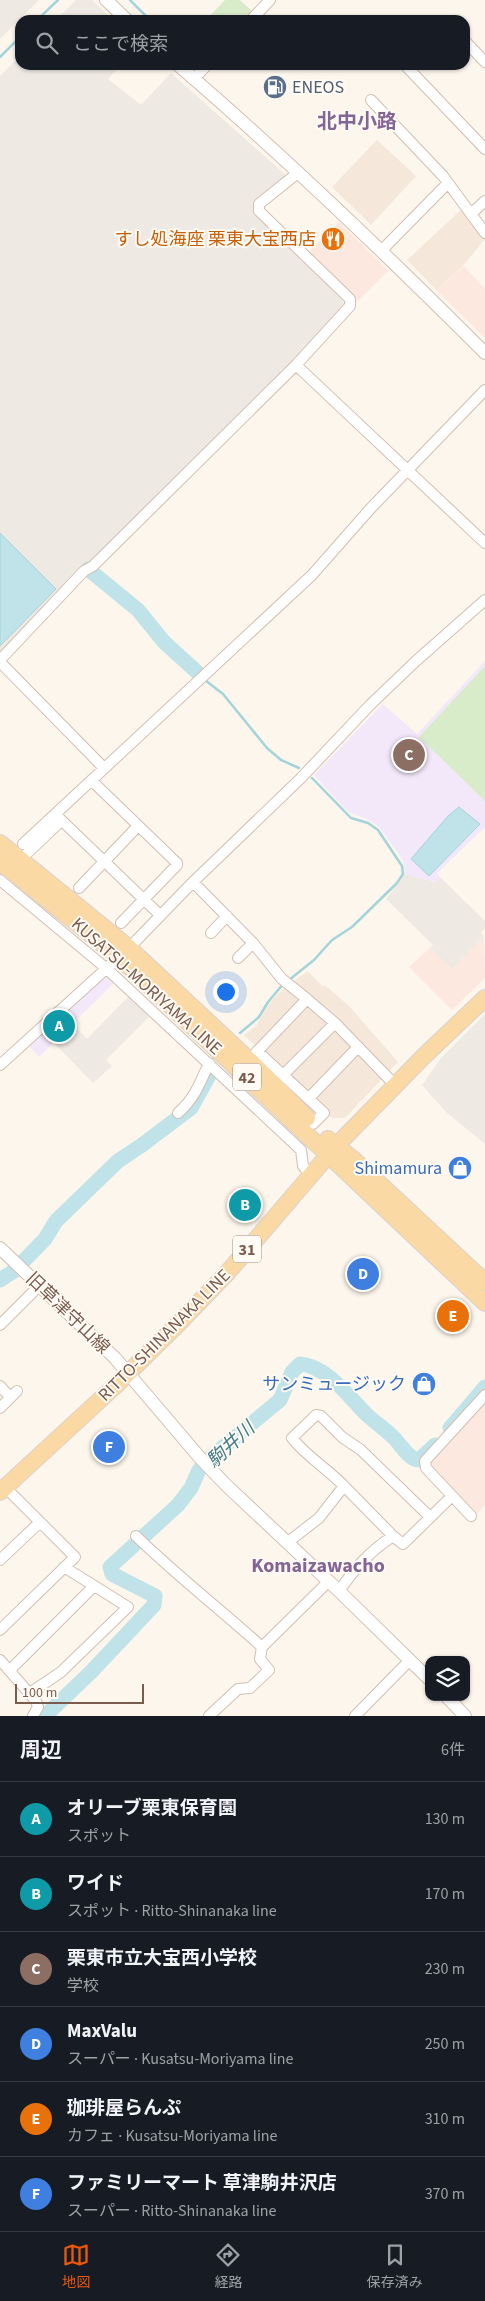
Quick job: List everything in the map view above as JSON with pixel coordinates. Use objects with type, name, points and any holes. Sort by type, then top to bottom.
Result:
[{"type":"main road","name":"KUSATSU-MORIYAMA LINE","points":[[0,843],[22,851],[124,952],[332,1150],[485,1303]]},
{"type":"main road","name":"KUSATSU-MORIYAMA LINE","points":[[0,862],[124,952],[253,1056],[313,1124],[332,1150],[354,1160],[485,1282]]},
{"type":"main road","name":"RITTO-SHINANAKA LINE","points":[[2,1490],[129,1373],[228,1272],[332,1150],[433,1046],[485,998]]},
{"type":"street","points":[[106,0],[122,15]]},
{"type":"street","points":[[255,15],[270,0]]},
{"type":"street","points":[[470,46],[484,59]]},
{"type":"street","points":[[184,70],[299,172],[382,250],[485,353]]},
{"type":"street","points":[[194,79],[202,70]]},
{"type":"street","points":[[409,70],[485,149]]},
{"type":"street","points":[[371,100],[448,183],[485,233]]},
{"type":"street","points":[[104,768],[0,661],[84,571],[93,566],[296,365],[350,306],[350,299],[259,211],[259,204],[299,172]]},
{"type":"street","points":[[382,250],[448,183]]},
{"type":"street","points":[[471,214],[485,201]]},
{"type":"street","points":[[296,365],[485,543]]},
{"type":"street","points":[[22,851],[58,818],[104,768],[312,574],[371,508],[409,471],[485,390]]},
{"type":"street","points":[[0,1066],[124,952],[160,914],[295,784],[404,673],[485,600]]},
{"type":"street","points":[[92,781],[177,863],[121,923]]},
{"type":"street","points":[[58,818],[160,914]]},
{"type":"street","points":[[22,851],[58,818]]},
{"type":"street","points":[[79,888],[138,826]]},
{"type":"street","points":[[0,880],[107,968],[301,1150],[303,1166],[310,1174]]},
{"type":"street","points":[[193,882],[253,943],[286,982],[334,1023],[396,1086]]},
{"type":"street","points":[[211,933],[227,916]]},
{"type":"street","points":[[238,958],[253,943]]},
{"type":"street","points":[[307,998],[253,1056],[283,1075],[324,1113],[313,1124]]},
{"type":"street","points":[[283,1075],[334,1023]]},
{"type":"street","points":[[309,1098],[358,1047]]},
{"type":"street","points":[[178,1112],[189,1103],[197,1092],[209,1063]]},
{"type":"street","name":"旧草津守山線","points":[[0,1248],[129,1373],[205,1463],[425,1675]]},
{"type":"street","points":[[0,1325],[39,1286]]},
{"type":"street","points":[[0,1386],[13,1394],[0,1408]]},
{"type":"street","points":[[471,1516],[426,1468],[425,1461],[485,1395]]},
{"type":"street","points":[[430,1517],[361,1450],[342,1437],[321,1416],[316,1415],[292,1438],[320,1467],[332,1474],[403,1544],[447,1501]]},
{"type":"street","points":[[288,1542],[319,1518],[344,1486]]},
{"type":"street","points":[[0,1630],[75,1555],[2,1490]]},
{"type":"street","points":[[0,1560],[40,1522]]},
{"type":"street","points":[[136,1536],[167,1566],[223,1611],[262,1647]]},
{"type":"street","points":[[339,1591],[356,1567],[372,1550],[394,1536]]},
{"type":"street","points":[[30,1693],[60,1672],[128,1606],[64,1567]]},
{"type":"street","points":[[209,1716],[238,1689],[250,1688],[269,1670],[260,1659],[262,1647],[328,1582]]},
{"type":"street","points":[[10,1670],[94,1586]]},
{"type":"street","points":[[0,1660],[30,1693],[38,1707],[33,1716]]},
{"type":"street","points":[[355,1716],[410,1660]]},
{"type":"street","points":[[451,1701],[465,1716]]},
{"type":"shaded area","points":[[0,0],[39,0],[24,15],[15,15],[15,24],[0,39]]},
{"type":"shaded area","points":[[76,0],[92,0],[108,15],[61,15]]},
{"type":"shaded area","points":[[15,61],[15,70],[116,70],[108,79],[141,105],[171,73],[287,176],[252,208],[346,304],[296,357],[281,377],[192,460],[94,559],[83,563],[2,652],[0,650],[0,76]]},
{"type":"shaded area","points":[[377,140],[416,176],[371,225],[332,187]]},
{"type":"shaded area","points":[[462,209],[485,239],[461,268],[436,290],[407,260]]},
{"type":"shaded area","points":[[339,222],[388,271],[358,301],[309,252]]},
{"type":"shaded area","points":[[464,266],[485,289],[485,338],[436,290]]},
{"type":"shaded area","points":[[485,661],[485,827],[437,873],[440,877],[435,882],[405,874],[403,860],[379,827],[367,819],[348,812],[314,775],[383,704],[417,734]]},
{"type":"shaded area","points":[[405,874],[435,882],[440,877],[485,921],[485,927],[481,933],[484,937],[452,969],[430,948],[433,945],[386,899]]},
{"type":"shaded area","points":[[484,937],[485,978],[452,1010],[409,967],[430,948],[452,969]]},
{"type":"shaded area","points":[[308,971],[322,986],[326,986],[349,1006],[398,1062],[345,1118],[332,1118],[244,1035],[256,1026],[270,1002],[285,987]]},
{"type":"shaded area","points":[[108,973],[116,981],[39,1057],[28,1045]]},
{"type":"shaded area","points":[[130,995],[150,1016],[106,1060],[112,1066],[93,1083],[54,1043],[73,1024],[87,1039]]},
{"type":"shaded area","points":[[485,1014],[485,1144],[446,1112],[422,1085],[441,1058]]},
{"type":"shaded area","points":[[485,1397],[485,1505],[474,1517],[434,1473],[428,1461]]},
{"type":"green space","points":[[225,0],[240,0],[252,11],[250,15],[211,15]]},
{"type":"green space","points":[[485,666],[485,801],[419,737]]},
{"type":"water","points":[[0,533],[56,589],[0,646]]},
{"type":"water","points":[[459,807],[480,824],[429,876],[411,859],[448,816]]},
{"type":"waterway","points":[[42,15],[58,0]]},
{"type":"waterway","points":[[130,0],[145,15]]},
{"type":"waterway","points":[[0,57],[15,42]]},
{"type":"waterway","points":[[88,569],[138,610],[164,642],[198,673]]},
{"type":"waterway","points":[[205,680],[223,694],[267,748],[281,760],[299,768]]},
{"type":"waterway","points":[[289,980],[314,960],[332,940],[352,927],[397,883],[403,874],[402,866],[378,830],[368,823],[351,818],[312,778]]},
{"type":"waterway","points":[[240,1033],[259,1017],[268,1002],[284,983]]},
{"type":"waterway","points":[[0,1280],[14,1271],[45,1239],[56,1221],[118,1161],[191,1108],[212,1070]]},
{"type":"waterway","name":"駒井川","points":[[45,1716],[91,1672],[154,1605],[155,1596],[112,1574],[110,1567],[178,1505],[191,1488],[199,1470],[210,1458],[280,1400],[292,1372],[300,1364],[319,1370],[329,1377],[367,1415],[394,1438],[412,1458],[419,1460],[435,1445]]},
{"type":"waterway","name":"駒井川","points":[[450,1428],[485,1387]]},
{"type":"place","name":"ENEOS","points":[[275,87]]},
{"type":"place","name":"すし処海座 栗東大宝西店","points":[[333,239]]},
{"type":"place","name":"栗東市立大宝西小学校","points":[[409,755]]},
{"type":"place","name":"オリーブ栗東保育園","points":[[59,1026]]},
{"type":"place","name":"Shimamura","points":[[460,1168]]},
{"type":"place","name":"ワイド","points":[[245,1205]]},
{"type":"place","name":"MaxValu","points":[[363,1274]]},
{"type":"place","name":"珈琲屋らんぷ","points":[[453,1316]]},
{"type":"place","name":"サンミュージック","points":[[424,1384]]},
{"type":"place","name":"ファミリーマート 草津駒井沢店","points":[[109,1447]]},
{"type":"district","name":"北中小路","points":[[357,121]]},
{"type":"district","name":"Komaizawacho","points":[[318,1565]]}]
